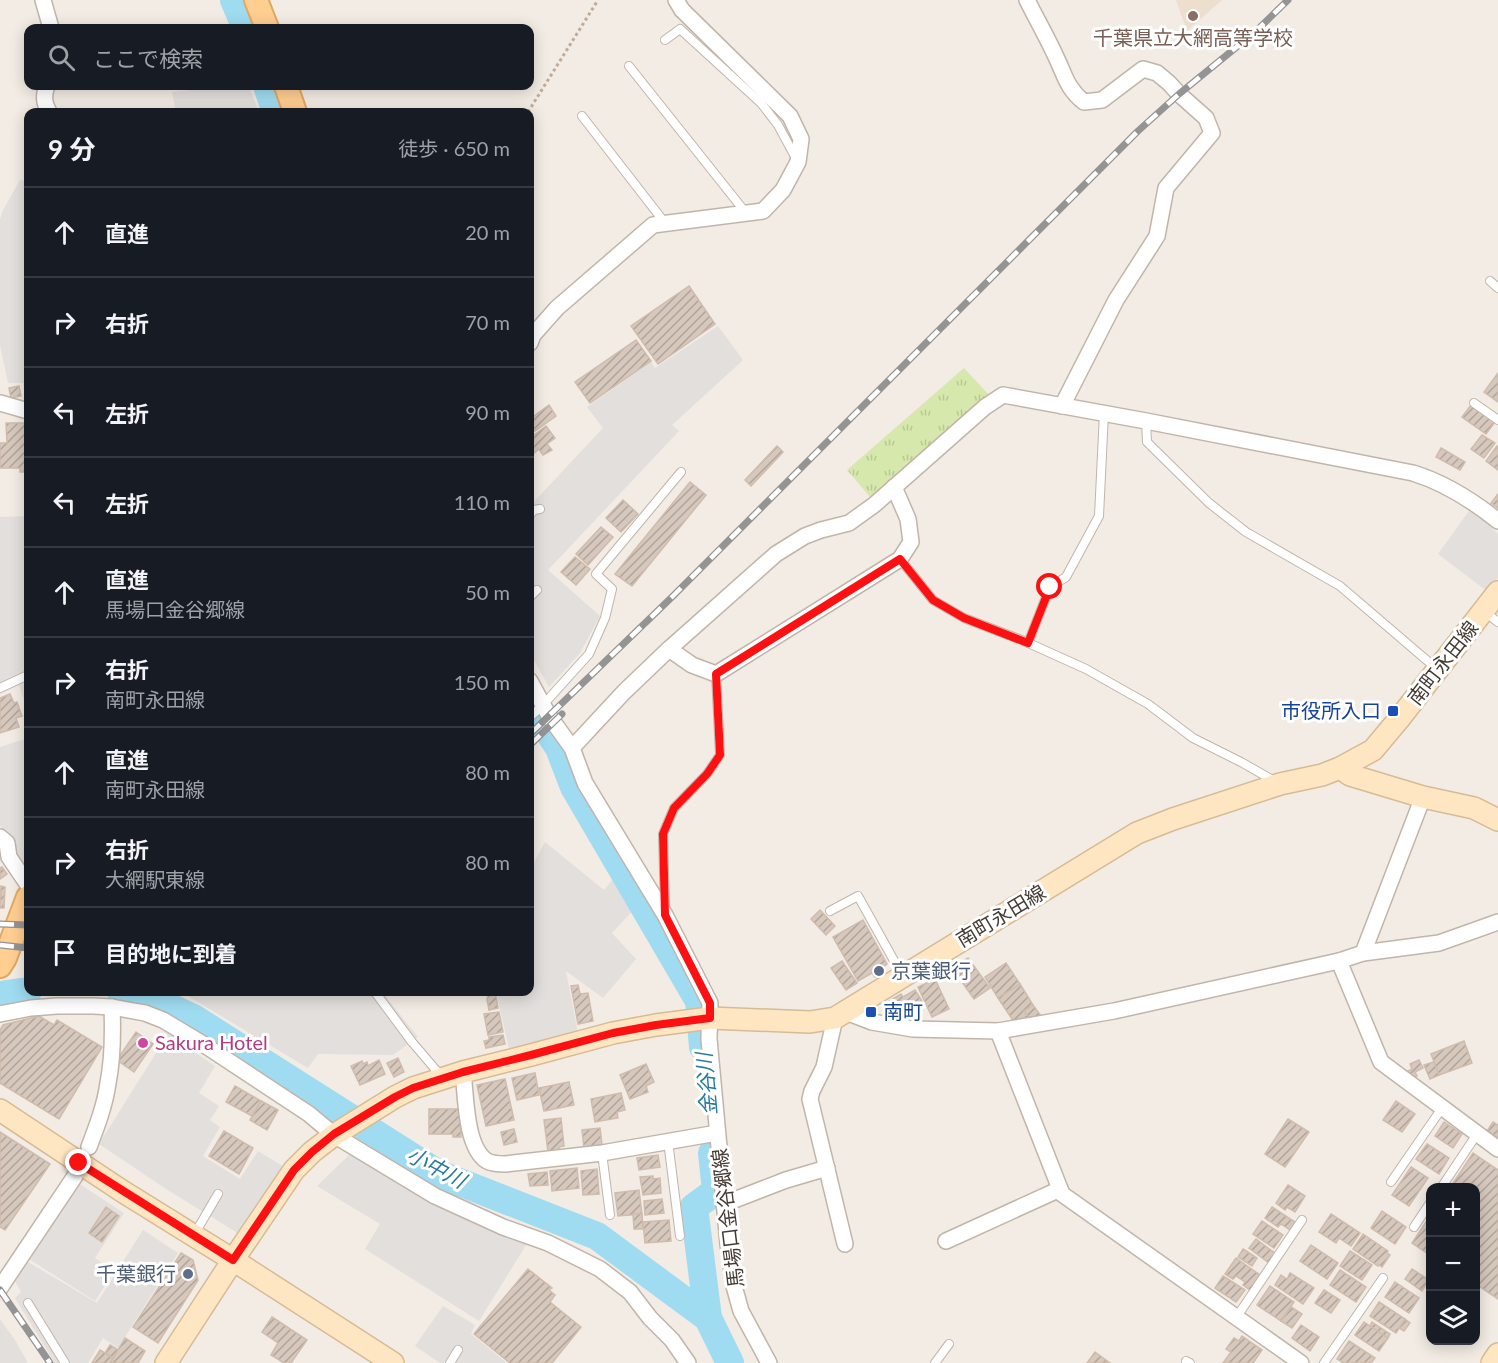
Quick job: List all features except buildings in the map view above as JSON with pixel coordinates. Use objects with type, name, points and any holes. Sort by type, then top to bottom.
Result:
[{"type":"main road","points":[[255,0],[265,24]]},
{"type":"main road","points":[[288,90],[294,108]]},
{"type":"main road","points":[[0,966],[24,907]]},
{"type":"street","points":[[43,0],[50,24]]},
{"type":"street","points":[[534,334],[557,308],[653,225],[763,211],[783,190],[798,162],[801,139],[790,116],[682,10],[676,0]]},
{"type":"street","points":[[1027,0],[1074,95],[1084,102],[1102,100],[1143,69],[1157,73],[1206,118],[1212,133],[1166,188],[1157,236],[1116,300],[1062,406]]},
{"type":"street","points":[[46,90],[44,104],[47,108]]},
{"type":"street","points":[[572,748],[624,692],[669,649],[776,554],[806,536],[849,523],[874,505],[985,407],[1004,395],[1413,473],[1432,478],[1453,489],[1498,521]]},
{"type":"street","points":[[0,403],[24,410]]},
{"type":"street","points":[[669,649],[692,665],[716,674],[900,559],[911,542],[908,519],[894,487]]},
{"type":"street","name":"南町永田線","points":[[166,1363],[294,1170],[312,1152],[395,1097],[413,1088],[453,1075],[613,1033],[656,1025],[710,1018],[810,1022],[841,1015],[1137,833],[1280,784],[1322,775],[1373,750],[1438,670],[1491,616],[1498,591]]},
{"type":"street","name":"馬場口金谷郷線","points":[[534,688],[572,748],[585,783],[665,915],[710,1003],[709,1039],[734,1286],[741,1311],[769,1363]]},
{"type":"street","points":[[1340,768],[1350,775],[1423,797],[1474,808],[1498,820]]},
{"type":"street","points":[[1363,953],[1423,797]]},
{"type":"street","points":[[0,837],[6,843],[9,857],[24,889]]},
{"type":"street","points":[[845,1244],[810,1099],[824,1067],[841,1015],[913,1029],[998,1031],[1114,1011],[1339,961],[1363,953],[1439,943],[1498,922]]},
{"type":"street","points":[[1339,961],[1381,1062],[1498,1149]]},
{"type":"street","points":[[0,1014],[57,1006],[112,1007],[145,1013],[163,1020],[309,1114],[348,1126],[435,1196],[503,1227],[548,1243],[600,1269],[630,1292],[650,1318],[672,1340],[688,1363]]},
{"type":"street","points":[[89,1147],[102,1109],[111,1069],[112,1007]]},
{"type":"street","points":[[998,1031],[1062,1194],[1301,1363]]},
{"type":"street","points":[[453,1075],[474,1145],[478,1153],[495,1164],[602,1153],[717,1133]]},
{"type":"street","points":[[0,1110],[72,1159],[393,1363]]},
{"type":"street","points":[[724,1204],[786,1180],[827,1168]]},
{"type":"street","points":[[0,1288],[75,1176]]},
{"type":"street","points":[[946,1241],[1060,1189]]},
{"type":"street","points":[[1492,1363],[1498,1354]]},
{"type":"lane","points":[[664,40],[680,29],[761,103],[778,125],[798,162]]},
{"type":"lane","points":[[629,66],[746,213]]},
{"type":"lane","points":[[582,116],[665,224]]},
{"type":"lane","points":[[1490,281],[1498,288]]},
{"type":"lane","points":[[1474,403],[1498,420]]},
{"type":"lane","points":[[1028,643],[1050,587],[1066,577],[1099,516],[1104,413]]},
{"type":"lane","points":[[1146,421],[1147,442],[1209,503],[1246,532],[1340,586],[1438,670]]},
{"type":"lane","points":[[534,713],[589,654],[605,618],[612,589],[596,574],[681,472]]},
{"type":"lane","points":[[534,510],[540,509]]},
{"type":"lane","points":[[900,559],[933,600],[964,618],[1086,669],[1148,704],[1193,738],[1280,784]]},
{"type":"lane","points":[[534,593],[537,590]]},
{"type":"lane","points":[[665,915],[663,834],[674,808],[707,774],[720,755],[716,674]]},
{"type":"lane","points":[[0,688],[24,677]]},
{"type":"lane","points":[[830,911],[858,896],[903,976]]},
{"type":"lane","points":[[378,996],[412,1042],[453,1075]]},
{"type":"lane","points":[[1391,1182],[1442,1108]]},
{"type":"lane","points":[[1444,1183],[1478,1134]]},
{"type":"lane","points":[[668,1142],[680,1236]]},
{"type":"lane","points":[[602,1153],[610,1215]]},
{"type":"lane","points":[[193,1236],[219,1194]]},
{"type":"lane","points":[[1414,1227],[1426,1210]]},
{"type":"lane","points":[[1236,1318],[1302,1220]]},
{"type":"lane","points":[[1324,1363],[1383,1278]]},
{"type":"lane","points":[[28,1304],[65,1363]]},
{"type":"lane","points":[[935,1363],[949,1344]]},
{"type":"lane","points":[[450,1363],[458,1350]]},
{"type":"path","points":[[530,108],[598,0]]},
{"type":"shaded area","name":"千葉県立大網高等学校","points":[[1176,0],[1222,0],[1187,31]]},
{"type":"shaded area","points":[[251,90],[257,108],[175,108],[172,92]]},
{"type":"shaded area","points":[[20,180],[24,180],[24,389],[23,383],[8,383],[0,345],[0,219]]},
{"type":"shaded area","points":[[718,326],[743,360],[672,425],[679,431],[548,570],[600,616],[580,653],[549,687],[534,660],[534,502],[603,428],[587,407],[651,362],[655,368]]},
{"type":"shaded area","points":[[1469,511],[1498,534],[1498,578],[1488,592],[1438,554]]},
{"type":"shaded area","points":[[24,516],[24,701],[19,685],[0,694],[0,517]]},
{"type":"shaded area","points":[[24,739],[24,868],[11,839],[0,825],[0,747]]},
{"type":"shaded area","points":[[545,842],[604,890],[619,872],[638,905],[612,933],[636,959],[603,998],[566,971],[578,1033],[510,1053],[497,996],[534,996],[534,863]]},
{"type":"shaded area","points":[[188,996],[385,996],[418,1037],[393,1055],[318,1054],[308,1068]]},
{"type":"shaded area","points":[[168,1034],[215,1066],[199,1093],[219,1106],[210,1120],[220,1127],[203,1156],[240,1179],[258,1151],[286,1168],[244,1237],[99,1144]]},
{"type":"shaded area","points":[[349,1155],[363,1158],[456,1215],[528,1242],[479,1321],[365,1249],[380,1224],[317,1186]]},
{"type":"shaded area","points":[[78,1183],[124,1213],[95,1258],[114,1271],[95,1301],[29,1259]]},
{"type":"shaded area","points":[[143,1230],[178,1253],[118,1348],[103,1338],[88,1363],[55,1363],[15,1298],[21,1292],[15,1281],[28,1262],[97,1303]]},
{"type":"shaded area","points":[[443,1306],[475,1325],[471,1334],[507,1363],[440,1363],[415,1346]]},
{"type":"shaded area","points":[[0,1319],[15,1340],[28,1363],[0,1363]]},
{"type":"green space","points":[[964,368],[989,395],[871,498],[847,470]]},
{"type":"waterway","name":"金谷川","points":[[234,0],[244,24]]},
{"type":"waterway","name":"金谷川","points":[[268,90],[275,108]]},
{"type":"waterway","name":"金谷川","points":[[534,709],[559,748],[574,787],[699,1001],[703,1047]]},
{"type":"waterway","name":"小中川","points":[[0,997],[24,992]]},
{"type":"waterway","name":"小中川","points":[[136,996],[159,1002],[195,1019],[439,1174],[597,1236],[708,1318],[730,1363]]},
{"type":"waterway","name":"金谷川","points":[[708,1318],[694,1207],[716,1191],[712,1153]]},
{"type":"railway","points":[[534,730],[672,597],[1138,131],[1255,32],[1288,0]]},
{"type":"railway","points":[[534,741],[562,714]]},
{"type":"railway","points":[[0,924],[24,925]]},
{"type":"railway","points":[[0,945],[24,948]]},
{"type":"railway","points":[[0,1290],[50,1363]]},
{"type":"place","name":"千葉県立大網高等学校","points":[[1193,16]]},
{"type":"place","name":"市役所入口","points":[[1393,711]]},
{"type":"place","name":"京葉銀行","points":[[879,971]]},
{"type":"place","name":"南町","points":[[871,1012]]},
{"type":"place","name":"Sakura Hotel","points":[[143,1043]]},
{"type":"place","name":"千葉銀行","points":[[188,1274]]},
{"type":"route","points":[[79,1163],[233,1260],[294,1170],[334,1134],[395,1097],[413,1088],[463,1072],[613,1033],[710,1018],[710,1003],[665,915],[663,834],[674,808],[707,774],[720,755],[716,674],[900,559],[933,600],[964,618],[1028,643],[1050,587]]}]
